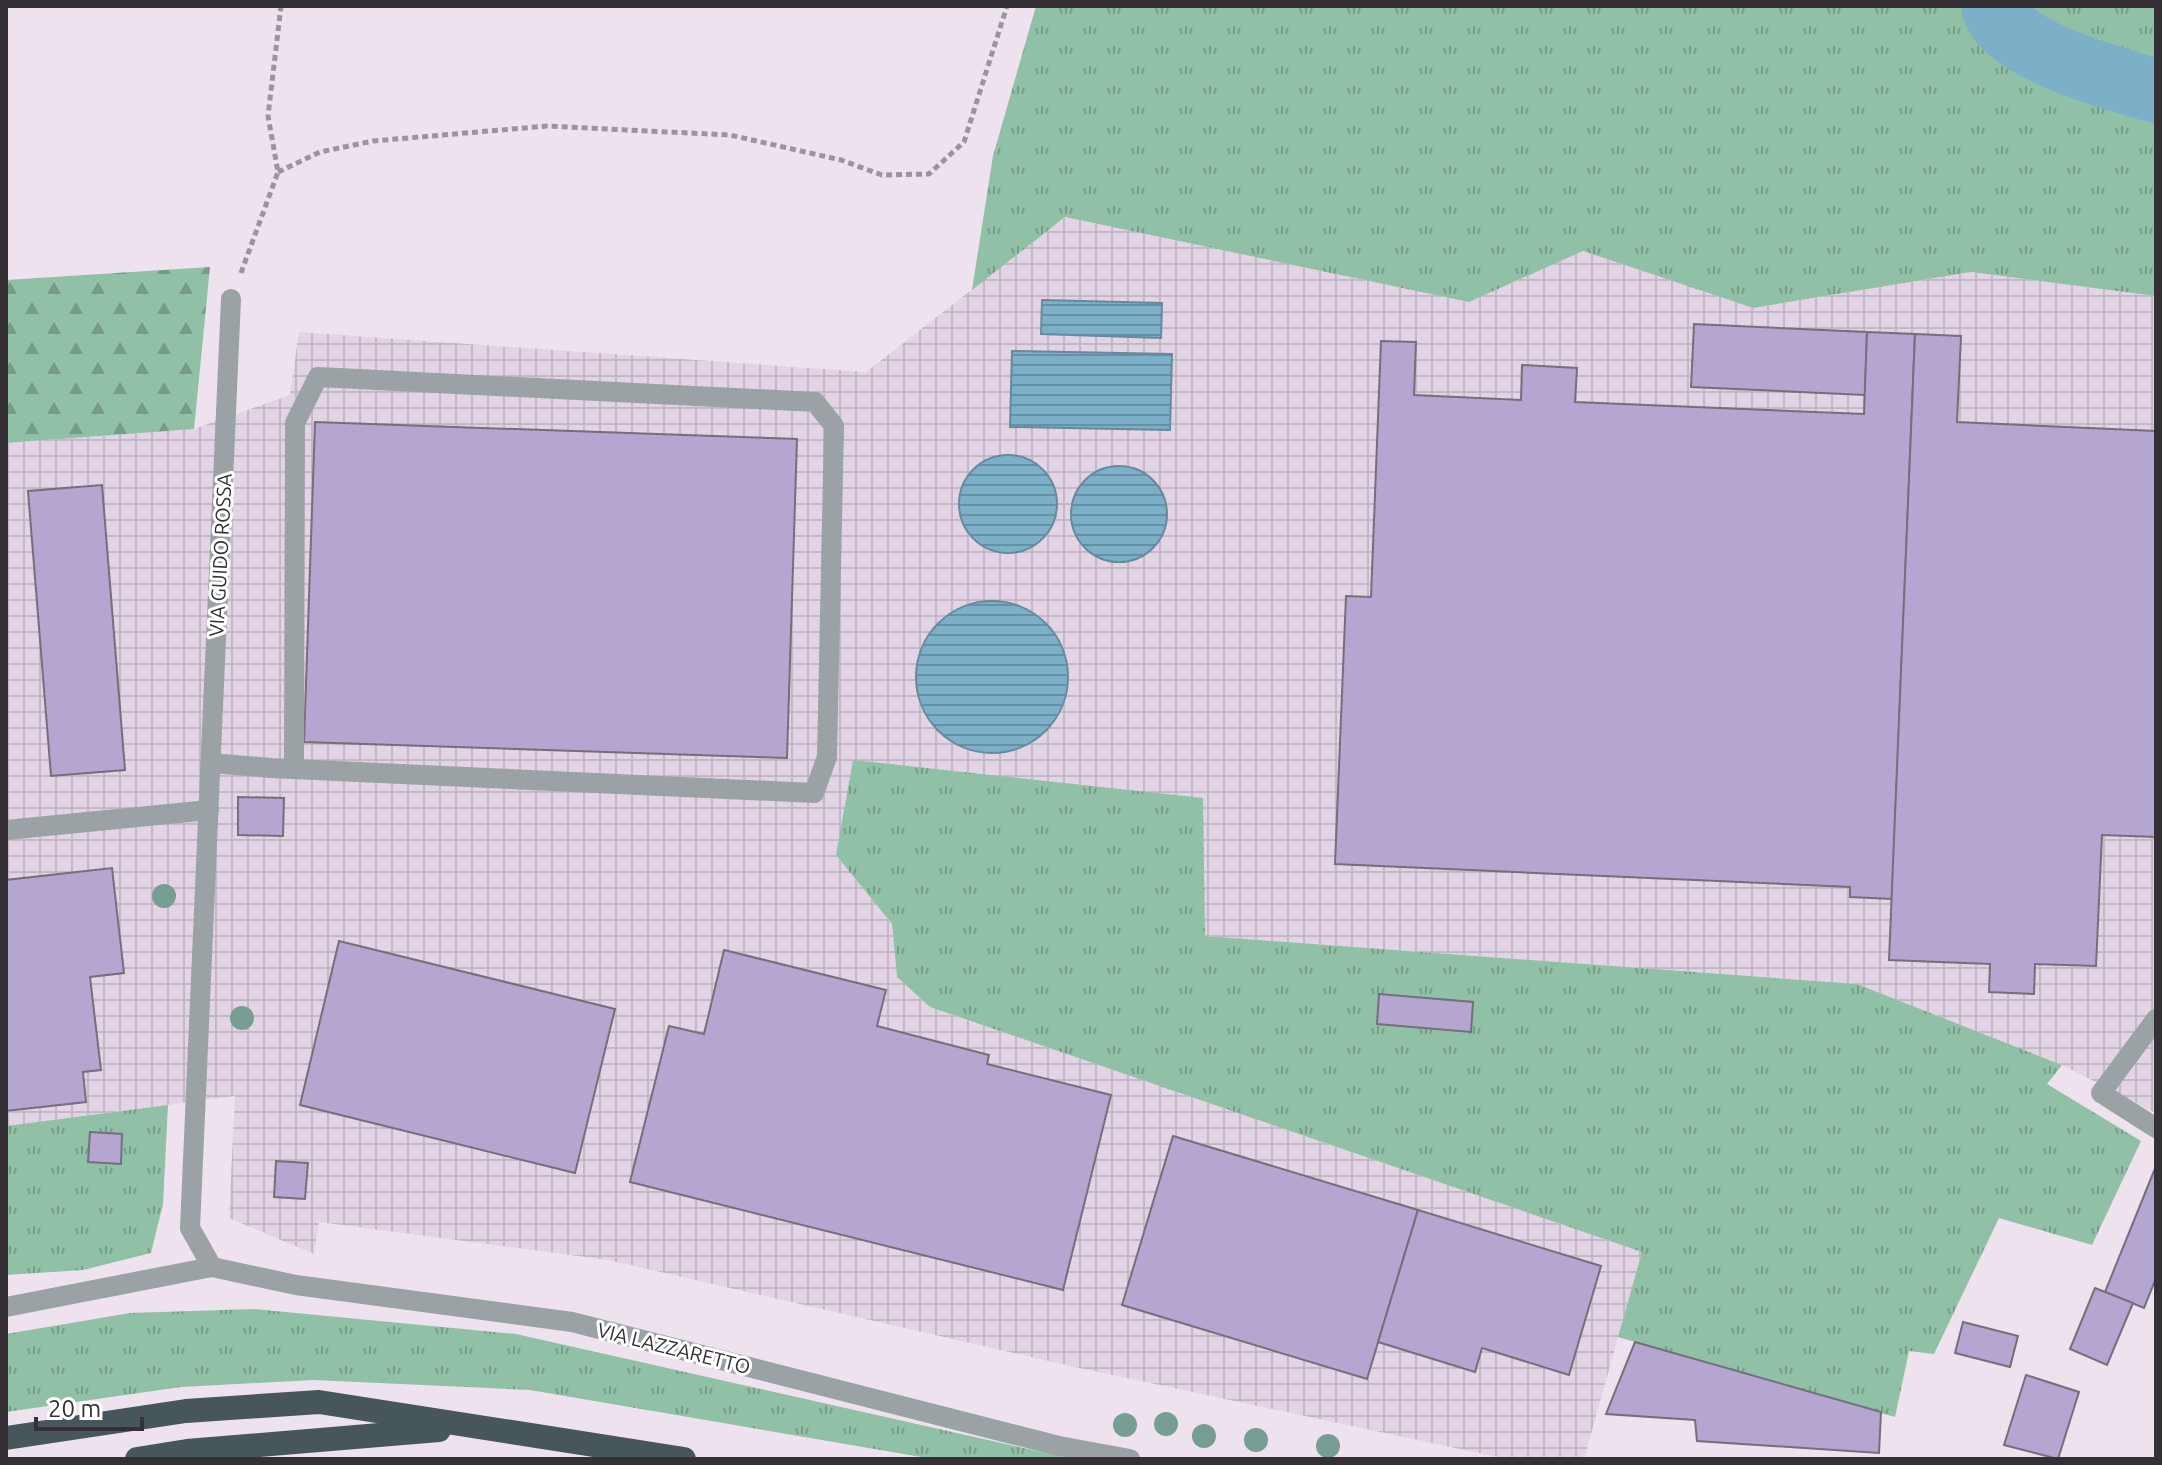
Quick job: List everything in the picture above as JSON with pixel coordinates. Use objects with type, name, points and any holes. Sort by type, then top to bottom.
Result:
[{"type":"highway","points":[[6,1438],[186,1411],[319,1402],[684,1459]]},
{"type":"highway","points":[[137,1459],[187,1451],[482,1427]]},
{"type":"street","name":"VIA GUIDO ROSSA","points":[[212,1267],[190,1228],[231,299]]},
{"type":"street","points":[[211,763],[294,769],[814,793],[827,757],[834,426],[815,402],[318,377],[295,423],[294,769]]},
{"type":"street","points":[[6,830],[209,810]]},
{"type":"street","points":[[2156,1019],[2101,1093],[2156,1128]]},
{"type":"street","points":[[6,1307],[212,1267]]},
{"type":"street","name":"VIA LAZZARETTO","points":[[212,1267],[296,1285],[572,1322],[1059,1446],[1130,1459]]},
{"type":"path","points":[[231,299],[278,172],[268,116],[281,6]]},
{"type":"path","points":[[278,172],[320,152],[373,141],[547,126],[730,135],[841,160],[882,175],[929,174],[964,142],[1007,6]]},
{"type":"shaded area","points":[[1065,217],[1469,302],[1583,251],[1753,308],[1971,272],[2156,296],[2156,1113],[2062,1065],[1857,984],[1205,936],[836,855],[892,924],[897,977],[930,1007],[1642,1252],[1584,1459],[1507,1459],[1075,1367],[608,1260],[319,1222],[314,1254],[229,1218],[235,1096],[6,1126],[6,443],[194,429],[290,395],[299,332],[866,372]]},
{"type":"green space","points":[[1036,6],[1970,6],[1991,46],[2042,71],[2156,108],[2156,296],[1971,272],[1753,308],[1583,251],[1469,302],[1065,217],[972,290],[993,156]]},
{"type":"green space","points":[[2022,6],[2156,6],[2156,68],[2059,38]]},
{"type":"green space","points":[[210,267],[194,429],[6,443],[6,280]]},
{"type":"green space","points":[[853,760],[1203,798],[1205,936],[1857,984],[2062,1065],[2047,1084],[2141,1141],[2092,1245],[1999,1218],[1934,1354],[1909,1351],[1895,1417],[1618,1337],[1642,1252],[930,1007],[897,977],[892,924],[836,855]]},
{"type":"green space","points":[[168,1105],[163,1204],[151,1253],[83,1270],[6,1275],[6,1126]]},
{"type":"green space","points":[[253,1309],[516,1334],[1073,1459],[933,1459],[530,1390],[313,1380],[181,1387],[6,1412],[6,1334],[130,1313]]},
{"type":"water","points":[[1042,300],[1162,303],[1161,338],[1041,334]]},
{"type":"water","points":[[1012,351],[1172,354],[1170,430],[1010,427]]},
{"type":"water","points":[[1008,455],[1027,459],[1043,469],[1053,485],[1057,504],[1053,523],[1043,539],[1027,549],[1008,553],[989,549],[973,539],[963,523],[959,504],[963,485],[973,469],[989,459]]},
{"type":"water","points":[[1110,466],[1128,466],[1146,474],[1159,487],[1167,505],[1164,533],[1146,554],[1128,562],[1110,562],[1092,554],[1079,541],[1071,523],[1071,505],[1079,487],[1092,474]]},
{"type":"water","points":[[992,601],[1021,607],[1046,623],[1062,648],[1068,677],[1062,706],[1046,731],[1021,747],[992,753],[963,747],[938,731],[922,706],[916,677],[922,648],[938,623],[963,607]]},
{"type":"building","points":[[1694,324],[1867,332],[1865,395],[1691,387]]},
{"type":"building","points":[[1867,332],[1915,334],[1892,899],[1850,897],[1850,887],[1335,864],[1346,596],[1371,597],[1381,341],[1416,342],[1414,395],[1521,400],[1522,365],[1577,368],[1575,402],[1864,414]]},
{"type":"building","points":[[1915,334],[1961,336],[1957,422],[2156,431],[2156,837],[2102,835],[2096,966],[2035,964],[2034,994],[1989,992],[1990,964],[1889,960]]},
{"type":"building","points":[[315,422],[797,439],[787,758],[304,742]]},
{"type":"building","points":[[102,485],[125,770],[51,776],[28,491]]},
{"type":"building","points":[[238,797],[284,798],[283,836],[238,835]]},
{"type":"building","points":[[112,868],[124,973],[90,977],[101,1070],[83,1072],[86,1102],[6,1111],[6,880]]},
{"type":"building","points":[[339,941],[615,1009],[575,1173],[300,1105]]},
{"type":"building","points":[[724,950],[886,990],[877,1026],[989,1055],[987,1064],[1111,1095],[1063,1290],[630,1182],[669,1026],[704,1034]]},
{"type":"building","points":[[1379,994],[1473,1002],[1471,1032],[1377,1024]]},
{"type":"building","points":[[90,1132],[122,1134],[121,1164],[88,1162]]},
{"type":"building","points":[[1173,1136],[1418,1210],[1367,1379],[1122,1305]]},
{"type":"building","points":[[276,1161],[308,1163],[305,1199],[274,1197]]},
{"type":"building","points":[[2156,1166],[2156,1278],[2144,1308],[2105,1292]]},
{"type":"building","points":[[1418,1210],[1601,1266],[1569,1375],[1482,1348],[1475,1372],[1378,1342]]},
{"type":"building","points":[[2095,1288],[2133,1303],[2107,1365],[2070,1349]]},
{"type":"building","points":[[1963,1322],[2018,1336],[2010,1367],[1955,1353]]},
{"type":"building","points":[[1635,1342],[1881,1412],[1879,1453],[1697,1441],[1695,1420],[1606,1414]]},
{"type":"building","points":[[2026,1375],[2079,1392],[2058,1459],[2004,1445]]},
{"type":"waterway","points":[[1993,6],[2001,22],[2038,49],[2089,70],[2156,91]]}]
